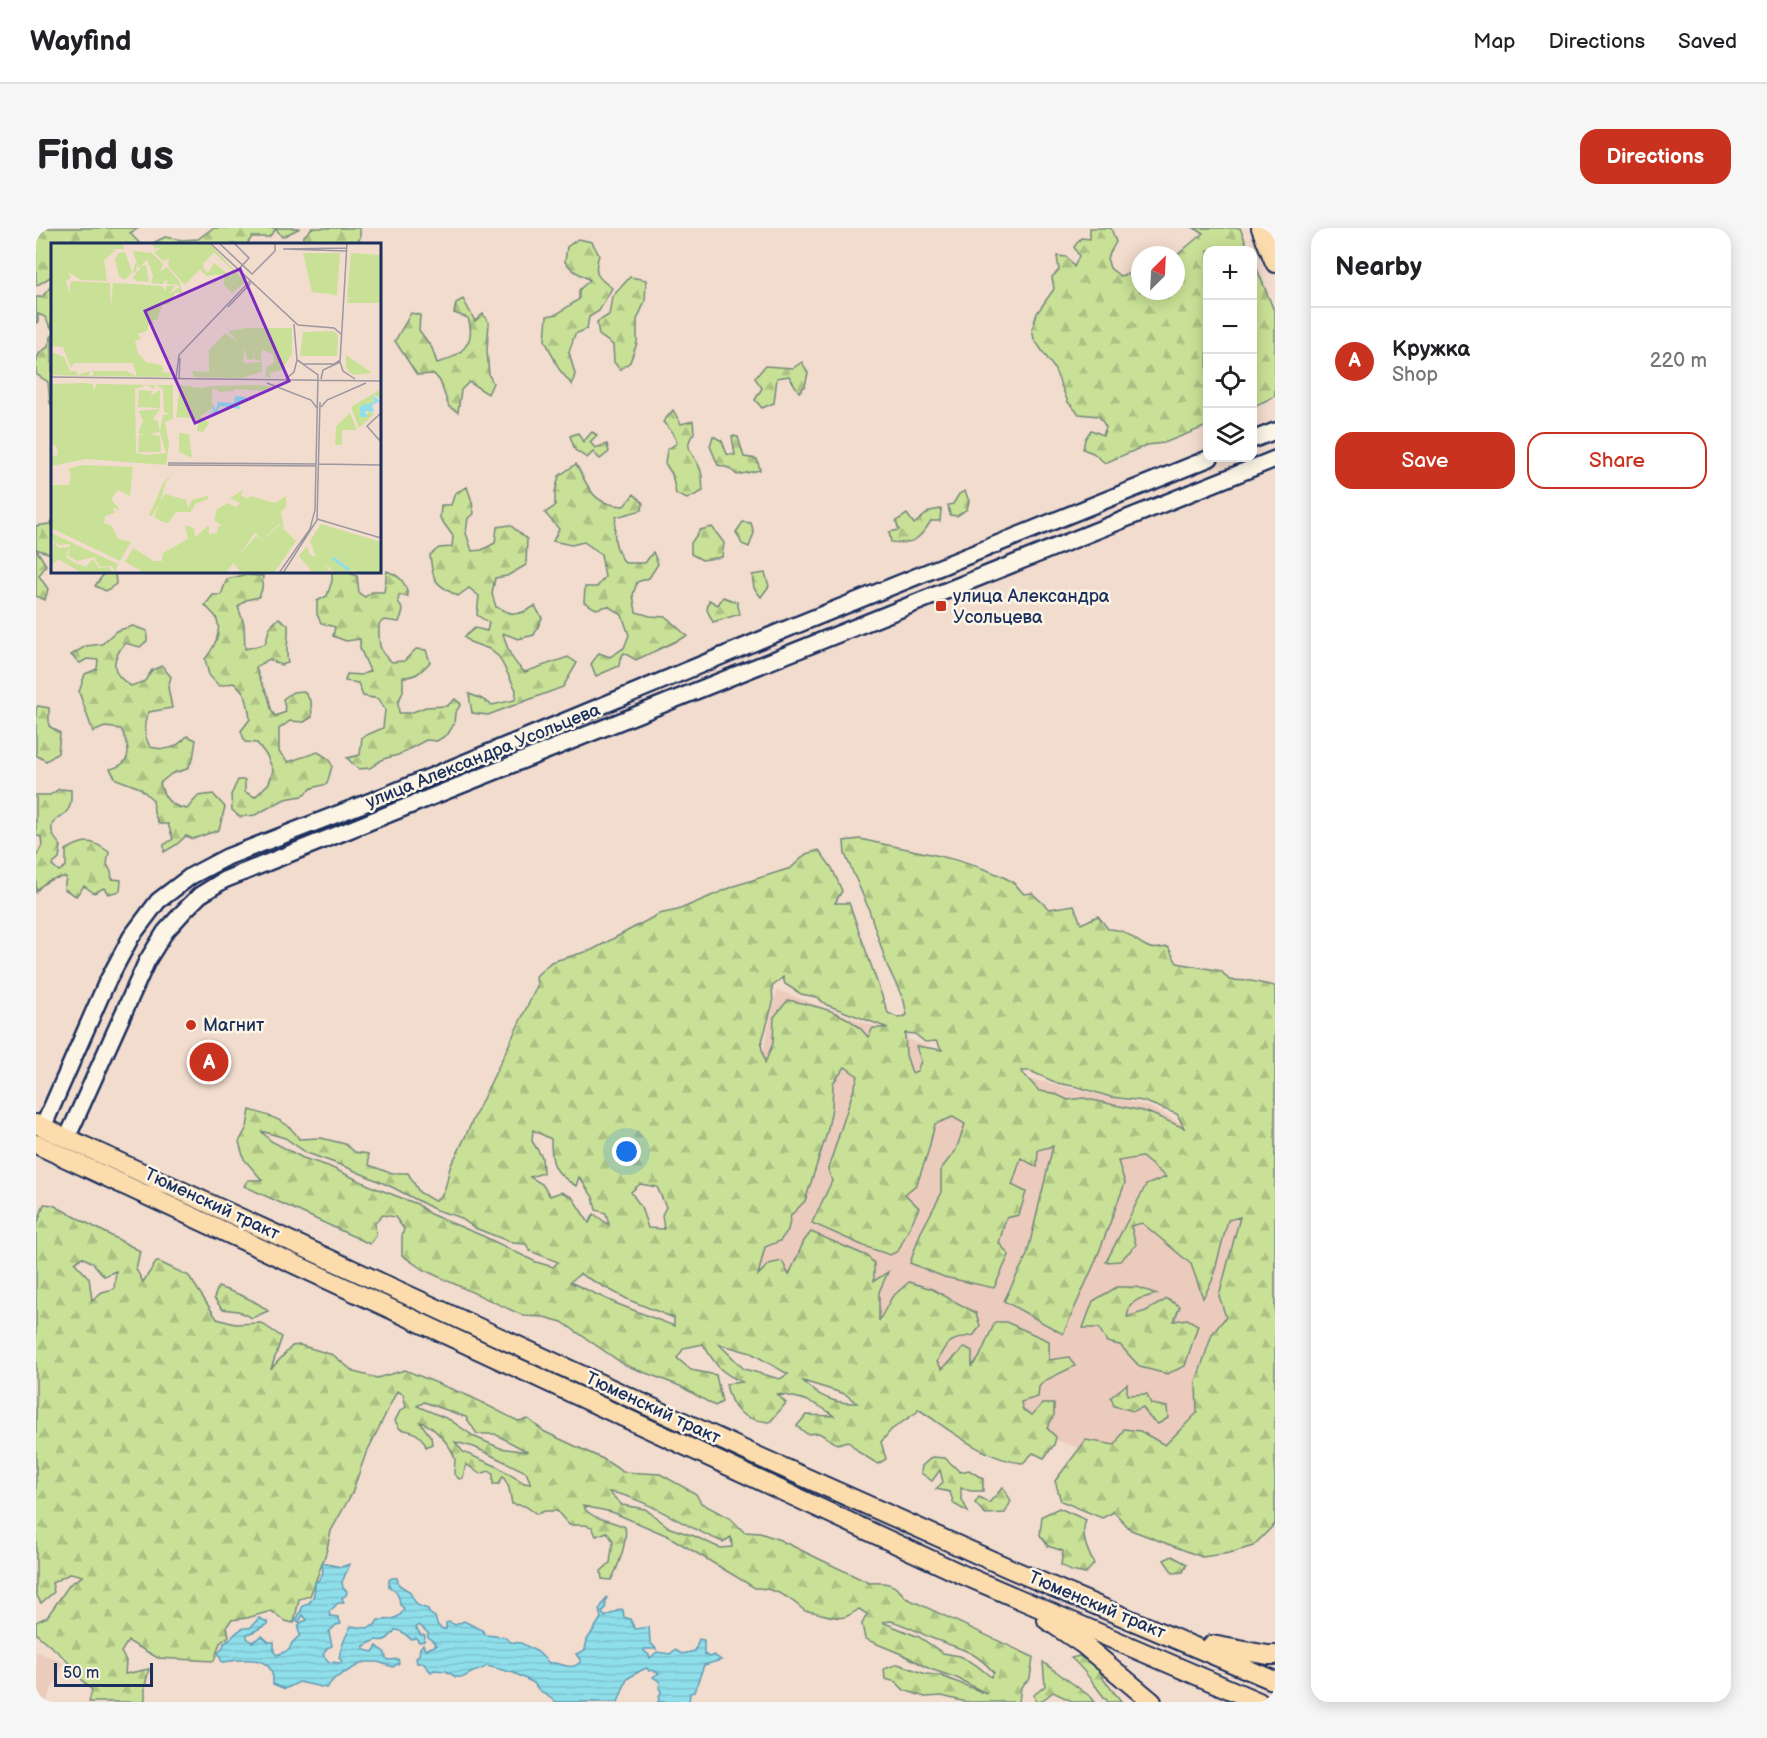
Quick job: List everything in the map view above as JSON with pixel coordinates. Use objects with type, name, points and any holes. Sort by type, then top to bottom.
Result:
[{"type":"main road","points":[[1261,228],[1275,263]]},
{"type":"main road","name":"Тюменский тракт","points":[[39,1125],[757,1456],[1013,1570],[1275,1681]]},
{"type":"main road","name":"Тюменский тракт","points":[[36,1144],[961,1574],[1258,1702]]},
{"type":"main road","points":[[961,1574],[1040,1615],[1084,1645],[1152,1702]]},
{"type":"main road","points":[[1157,1630],[1237,1650],[1275,1655]]},
{"type":"street","points":[[1257,438],[1275,431]]},
{"type":"street","name":"улица Александра Усольцева","points":[[67,1138],[147,961],[165,932],[184,911],[200,895],[224,880],[1275,459]]},
{"type":"street","name":"улица Александра Усольцева","points":[[39,1125],[106,984],[131,938],[158,901],[192,876],[227,857],[389,794],[794,626],[1203,461]]},
{"type":"shaded area","points":[[777,990],[990,1070],[1148,1106],[1275,1173],[1178,1481],[1067,1444],[704,1311]]},
{"type":"shaded area","points":[[36,1651],[64,1663],[46,1702],[36,1702]]},
{"type":"green space","points":[[36,228],[139,228],[130,233],[139,243],[51,243],[51,277],[36,286]]},
{"type":"green space","points":[[213,228],[300,228],[282,237],[276,229],[269,237],[252,237],[248,243],[153,243],[165,237],[182,240],[198,239]]},
{"type":"green space","points":[[312,228],[360,228],[360,238],[357,243],[303,243],[303,237]]},
{"type":"green space","points":[[1090,228],[1111,228],[1116,242],[1107,258],[1110,268],[1120,276],[1131,273],[1131,300],[1185,300],[1185,248],[1203,233],[1194,228],[1240,228],[1247,246],[1203,246],[1203,428],[1164,443],[1147,445],[1105,463],[1093,453],[1083,449],[1085,439],[1091,430],[1103,435],[1106,427],[1099,416],[1079,414],[1068,402],[1054,368],[1034,339],[1032,329],[1037,313],[1054,289],[1052,277],[1059,270],[1057,256],[1067,257],[1074,267],[1079,256],[1074,247],[1081,238],[1090,239]]},
{"type":"green space","points":[[578,239],[592,242],[599,255],[596,267],[598,274],[612,288],[599,311],[589,317],[587,329],[575,334],[569,352],[575,374],[572,385],[559,369],[545,340],[547,316],[557,314],[579,299],[579,290],[590,280],[574,271],[565,262],[567,247]]},
{"type":"green space","points":[[1257,269],[1275,313],[1275,396],[1257,405]]},
{"type":"green space","points":[[630,277],[646,280],[645,301],[637,320],[637,343],[630,362],[620,370],[614,362],[613,345],[599,335],[597,322],[609,315],[612,297]]},
{"type":"green space","points":[[51,286],[51,328],[45,317],[38,314],[36,323],[36,297],[42,297]]},
{"type":"green space","points":[[463,299],[475,321],[483,314],[489,323],[487,350],[489,375],[493,383],[488,394],[469,382],[461,390],[458,412],[449,407],[440,381],[434,374],[417,375],[395,341],[411,313],[420,315],[419,330],[432,348],[437,363],[453,357],[464,348],[470,335],[468,318],[454,313],[456,303]]},
{"type":"green space","points":[[51,338],[51,404],[48,382],[36,374],[37,358],[47,348]]},
{"type":"green space","points":[[802,362],[808,373],[805,386],[799,392],[789,376],[777,378],[774,403],[762,408],[755,400],[762,388],[755,378],[765,366],[793,368]]},
{"type":"green space","points":[[673,410],[681,424],[693,421],[694,433],[690,439],[689,449],[699,466],[702,477],[703,491],[687,499],[676,494],[672,474],[665,463],[667,450],[677,443],[673,433],[663,422]]},
{"type":"green space","points":[[592,432],[597,435],[590,442],[595,448],[607,444],[609,452],[600,459],[593,452],[587,458],[575,450],[570,436],[578,433],[583,442]]},
{"type":"green space","points":[[713,436],[722,441],[727,454],[735,455],[732,436],[738,437],[744,457],[757,459],[760,470],[737,475],[729,468],[718,465],[710,446]]},
{"type":"green space","points":[[576,464],[598,499],[605,503],[624,506],[634,494],[643,503],[642,510],[616,517],[615,530],[615,541],[625,563],[645,563],[653,552],[658,564],[649,578],[637,582],[633,595],[636,612],[666,617],[687,636],[636,660],[624,653],[619,666],[596,676],[591,664],[599,653],[610,657],[624,648],[629,635],[622,615],[608,606],[596,609],[584,602],[585,587],[597,587],[605,577],[601,554],[584,542],[571,545],[553,541],[559,529],[545,513],[555,506],[555,492],[559,476]]},
{"type":"green space","points":[[467,487],[474,514],[468,518],[466,533],[472,551],[482,550],[495,543],[497,527],[510,525],[527,539],[526,565],[507,576],[495,578],[492,594],[496,607],[502,610],[516,614],[535,606],[542,618],[534,635],[518,639],[503,633],[513,659],[525,672],[568,657],[577,663],[563,687],[488,715],[472,713],[469,694],[492,705],[515,700],[516,690],[499,657],[489,649],[470,642],[464,637],[475,628],[487,631],[489,623],[477,615],[479,596],[469,588],[458,596],[439,585],[432,571],[430,555],[439,548],[452,547],[453,536],[440,518],[441,505],[451,505],[455,493]]},
{"type":"green space","points":[[965,491],[969,501],[967,509],[957,516],[950,515],[948,505],[953,504],[959,494]]},
{"type":"green space","points":[[941,509],[940,521],[931,521],[915,539],[905,543],[891,542],[889,532],[899,530],[896,521],[907,514],[914,524],[930,511]]},
{"type":"green space","points":[[51,522],[51,554],[36,549],[36,526]]},
{"type":"green space","points":[[743,522],[751,523],[754,533],[749,547],[742,544],[736,532]]},
{"type":"green space","points":[[712,527],[724,543],[722,557],[702,560],[691,554],[691,543],[700,530]]},
{"type":"green space","points":[[36,549],[46,565],[39,576],[48,589],[45,600],[36,596]]},
{"type":"green space","points":[[387,571],[402,580],[408,597],[399,595],[398,601],[403,611],[399,622],[384,620],[379,624],[381,650],[392,662],[404,661],[416,649],[426,650],[430,662],[418,673],[403,677],[403,692],[398,702],[399,713],[410,713],[426,707],[447,706],[455,699],[461,704],[455,713],[454,724],[448,734],[437,741],[426,740],[398,755],[383,759],[370,768],[358,769],[347,758],[360,755],[362,737],[383,728],[385,710],[379,699],[363,696],[358,683],[345,681],[347,674],[361,675],[370,671],[360,648],[360,639],[346,641],[333,636],[335,627],[321,623],[317,614],[317,601],[327,596],[332,573],[350,573],[357,576],[359,593],[365,597],[372,592],[384,592]]},
{"type":"green space","points":[[102,573],[115,573],[116,584],[106,591],[95,586]]},
{"type":"green space","points":[[765,573],[769,586],[761,597],[754,588],[752,575]]},
{"type":"green space","points":[[244,575],[263,576],[259,597],[246,600],[238,607],[244,624],[245,649],[265,644],[270,627],[279,618],[288,625],[288,663],[281,665],[269,659],[256,667],[272,711],[275,716],[286,712],[283,699],[293,692],[304,691],[311,702],[312,717],[304,722],[290,721],[279,729],[279,752],[288,762],[318,752],[329,759],[332,766],[327,784],[312,788],[302,796],[285,799],[255,815],[240,817],[232,810],[231,795],[238,780],[245,780],[245,792],[255,797],[269,783],[273,770],[267,756],[257,743],[245,742],[241,731],[250,719],[246,698],[241,690],[233,683],[219,686],[209,675],[205,659],[212,650],[218,634],[218,622],[205,605],[213,595],[221,595],[227,579]]},
{"type":"green space","points":[[723,597],[737,602],[740,614],[713,622],[707,610],[709,600],[718,605]]},
{"type":"green space","points":[[133,626],[147,631],[147,641],[140,647],[125,643],[115,661],[116,672],[131,686],[145,681],[152,670],[162,666],[171,677],[168,687],[172,708],[149,712],[145,721],[145,734],[150,747],[170,748],[179,744],[187,736],[196,740],[193,759],[187,769],[171,774],[160,783],[164,793],[172,804],[187,809],[198,796],[213,794],[225,807],[219,830],[193,839],[186,836],[164,852],[164,845],[173,839],[168,824],[159,824],[154,813],[153,800],[140,788],[116,779],[110,769],[123,763],[128,754],[121,729],[105,727],[93,732],[79,692],[85,674],[97,669],[98,660],[87,659],[80,663],[71,655],[86,646],[102,644],[116,631]]},
{"type":"green space","points":[[38,706],[49,708],[49,726],[60,733],[58,753],[46,761],[36,755],[36,708]]},
{"type":"green space","points":[[59,789],[71,790],[71,799],[67,811],[53,822],[54,836],[61,846],[59,859],[52,865],[59,871],[66,866],[66,850],[83,842],[92,843],[109,852],[107,864],[112,879],[121,880],[120,891],[108,894],[104,888],[94,893],[84,886],[76,896],[64,889],[66,877],[49,881],[36,892],[36,857],[42,845],[41,837],[36,835],[36,795],[50,795]]},
{"type":"green space","points":[[860,839],[977,866],[1011,881],[1024,894],[1032,893],[1049,909],[1074,905],[1081,924],[1098,916],[1108,929],[1125,933],[1148,947],[1155,949],[1168,947],[1177,963],[1221,971],[1229,980],[1251,981],[1275,986],[1275,1524],[1253,1546],[1230,1553],[1202,1557],[1131,1530],[1114,1512],[1102,1518],[1061,1501],[1055,1481],[1086,1440],[1115,1445],[1124,1429],[1140,1431],[1165,1445],[1197,1413],[1196,1382],[1212,1334],[1226,1317],[1219,1296],[1240,1217],[1228,1220],[1212,1281],[1203,1298],[1191,1264],[1142,1223],[1131,1226],[1136,1245],[1120,1261],[1106,1262],[1146,1185],[1166,1177],[1142,1157],[1118,1161],[1125,1183],[1096,1260],[1063,1334],[1004,1301],[1027,1255],[1053,1146],[1038,1150],[1037,1167],[1021,1158],[1012,1185],[1026,1192],[1019,1215],[1006,1218],[999,1243],[1009,1255],[994,1288],[944,1277],[910,1263],[920,1234],[941,1194],[941,1169],[956,1150],[965,1124],[953,1117],[935,1124],[917,1184],[905,1194],[919,1208],[898,1251],[890,1255],[812,1223],[832,1181],[828,1169],[858,1076],[845,1067],[833,1083],[832,1108],[827,1133],[805,1201],[791,1215],[788,1230],[780,1241],[765,1247],[758,1275],[769,1264],[782,1261],[789,1275],[804,1241],[811,1232],[867,1256],[874,1263],[874,1281],[888,1272],[879,1292],[879,1321],[892,1297],[909,1282],[932,1289],[976,1313],[980,1326],[974,1335],[950,1342],[943,1349],[937,1362],[942,1369],[965,1347],[972,1351],[972,1366],[979,1358],[995,1322],[1006,1322],[1049,1341],[1049,1360],[1069,1357],[1075,1366],[1044,1381],[1039,1387],[1038,1397],[1021,1402],[1023,1410],[1032,1415],[1042,1404],[1054,1404],[1054,1415],[1047,1428],[1056,1437],[1054,1445],[1044,1458],[1033,1453],[1023,1463],[1009,1461],[981,1450],[918,1409],[891,1430],[881,1442],[886,1459],[878,1464],[860,1453],[848,1441],[837,1444],[819,1433],[807,1434],[797,1426],[806,1415],[834,1416],[807,1401],[777,1394],[786,1403],[770,1422],[752,1419],[739,1412],[731,1401],[726,1384],[742,1382],[719,1367],[703,1344],[684,1348],[677,1358],[691,1370],[716,1375],[722,1402],[715,1406],[680,1386],[625,1365],[562,1322],[544,1317],[524,1316],[422,1269],[402,1255],[404,1229],[395,1217],[383,1215],[375,1223],[376,1236],[370,1244],[244,1186],[248,1180],[262,1180],[244,1159],[239,1142],[247,1127],[250,1110],[284,1123],[299,1139],[321,1138],[345,1144],[355,1152],[368,1154],[369,1165],[390,1173],[408,1173],[419,1192],[434,1201],[443,1193],[451,1166],[537,986],[536,976],[551,962],[592,950],[659,914],[678,910],[737,885],[791,868],[806,854],[819,850],[832,868],[842,891],[835,903],[849,903],[888,1013],[899,1018],[907,1015],[904,1001],[887,965],[868,907],[845,854],[844,841]],"holes":[[[783,977],[785,984],[801,994],[816,997],[827,1005],[888,1028],[873,1028],[868,1037],[852,1021],[832,1011],[788,1000],[774,1017],[773,1043],[765,1063],[761,1045],[773,1003],[772,987]],[[905,1033],[915,1034],[925,1042],[936,1041],[942,1050],[916,1046],[921,1061],[917,1071],[912,1073],[906,1055]],[[1021,1071],[1030,1071],[1057,1083],[1111,1097],[1143,1101],[1177,1114],[1184,1128],[1147,1112],[1083,1098],[1068,1100],[1053,1093],[1039,1091]],[[533,1130],[551,1139],[553,1161],[558,1172],[576,1186],[579,1177],[593,1197],[596,1210],[606,1213],[609,1225],[594,1214],[589,1223],[572,1197],[561,1192],[550,1196],[542,1184],[530,1177],[543,1173],[542,1157],[532,1141]],[[261,1131],[285,1138],[307,1153],[392,1187],[436,1210],[459,1217],[475,1228],[513,1243],[526,1244],[530,1251],[558,1262],[553,1267],[536,1262],[483,1236],[430,1214],[417,1204],[328,1166],[303,1158],[271,1141]],[[640,1184],[657,1187],[666,1207],[662,1215],[664,1229],[648,1228],[641,1207],[631,1192]],[[580,1274],[629,1300],[674,1318],[674,1326],[615,1303],[570,1282]],[[719,1344],[751,1353],[788,1374],[780,1379],[744,1369]],[[803,1381],[845,1394],[857,1403],[842,1402],[821,1395]]]},
{"type":"green space","points":[[44,1204],[53,1205],[140,1251],[136,1269],[143,1282],[157,1261],[189,1276],[217,1319],[235,1324],[261,1323],[282,1337],[271,1369],[292,1346],[300,1345],[333,1355],[354,1372],[377,1378],[405,1370],[471,1397],[518,1421],[528,1419],[545,1432],[603,1459],[623,1472],[660,1474],[696,1494],[701,1503],[731,1519],[744,1532],[760,1533],[780,1540],[869,1583],[890,1584],[906,1598],[1033,1657],[1030,1678],[1021,1687],[1019,1702],[966,1702],[942,1696],[925,1697],[904,1690],[896,1682],[885,1679],[884,1669],[898,1664],[926,1674],[939,1675],[987,1694],[957,1678],[930,1669],[904,1655],[865,1639],[862,1624],[867,1614],[859,1609],[840,1618],[805,1611],[776,1592],[755,1588],[668,1536],[612,1512],[583,1506],[596,1517],[625,1527],[624,1546],[617,1568],[611,1580],[602,1579],[601,1571],[610,1563],[613,1541],[607,1532],[596,1536],[592,1527],[569,1525],[557,1511],[537,1514],[525,1506],[512,1504],[509,1488],[503,1476],[499,1484],[493,1484],[493,1474],[489,1471],[480,1474],[466,1464],[463,1478],[459,1479],[454,1474],[453,1454],[436,1431],[420,1422],[431,1437],[432,1444],[426,1447],[416,1434],[400,1429],[395,1421],[400,1411],[406,1407],[403,1394],[397,1391],[365,1456],[352,1493],[331,1531],[326,1553],[310,1596],[299,1599],[294,1623],[285,1621],[271,1611],[231,1620],[227,1626],[229,1636],[220,1643],[214,1661],[158,1658],[128,1641],[121,1652],[126,1661],[125,1674],[149,1669],[145,1686],[145,1702],[89,1702],[92,1690],[62,1656],[36,1633],[36,1622],[47,1617],[70,1584],[83,1576],[71,1573],[52,1583],[54,1592],[41,1603],[36,1594],[36,1228]],"holes":[[[82,1257],[93,1263],[104,1276],[116,1271],[114,1289],[102,1292],[92,1300],[89,1278],[75,1263]],[[424,1402],[466,1417],[477,1434],[495,1434],[528,1452],[500,1448],[475,1437],[450,1420],[417,1406]],[[455,1442],[474,1447],[526,1472],[531,1484],[524,1483],[496,1466],[463,1452]],[[609,1492],[651,1506],[723,1542],[731,1537],[732,1547],[720,1548],[670,1528],[645,1509],[622,1505]],[[882,1622],[897,1623],[967,1651],[980,1659],[994,1673],[991,1677],[976,1665],[959,1656],[943,1653],[919,1637]]]},
{"type":"green space","points":[[218,1287],[251,1300],[268,1311],[252,1318],[238,1311],[222,1309],[214,1298]]},
{"type":"green space","points":[[1117,1287],[1137,1287],[1157,1294],[1139,1299],[1130,1305],[1127,1317],[1146,1311],[1167,1299],[1180,1306],[1174,1321],[1187,1319],[1198,1325],[1185,1366],[1167,1374],[1140,1367],[1120,1345],[1107,1342],[1099,1328],[1083,1328],[1093,1301]]},
{"type":"green space","points":[[1127,1384],[1127,1395],[1147,1394],[1151,1404],[1167,1407],[1168,1418],[1158,1424],[1149,1417],[1143,1407],[1134,1411],[1114,1406],[1111,1397]]},
{"type":"green space","points":[[932,1457],[945,1458],[960,1472],[969,1470],[983,1479],[983,1491],[961,1488],[961,1497],[968,1512],[954,1504],[950,1492],[936,1489],[943,1482],[940,1470],[932,1481],[921,1473],[922,1466]]},
{"type":"green space","points":[[1003,1487],[1011,1501],[1005,1513],[985,1514],[975,1503],[979,1497],[989,1503]]},
{"type":"green space","points":[[1059,1508],[1086,1520],[1084,1536],[1094,1564],[1085,1574],[1071,1571],[1061,1565],[1063,1551],[1048,1546],[1040,1535],[1042,1516]]},
{"type":"green space","points":[[1172,1556],[1187,1564],[1183,1572],[1173,1573],[1164,1560]]},
{"type":"green space","points":[[1079,1656],[1098,1666],[1104,1680],[1122,1702],[1108,1702],[1086,1673],[1071,1658]]},
{"type":"green space","points":[[1043,1662],[1095,1702],[1074,1702],[1053,1692],[1040,1702],[1036,1702],[1034,1695],[1045,1686]]},
{"type":"water","points":[[322,1563],[341,1567],[350,1564],[342,1582],[343,1588],[347,1591],[342,1598],[344,1603],[338,1603],[329,1612],[330,1616],[338,1617],[341,1624],[336,1625],[329,1632],[332,1646],[327,1648],[323,1655],[329,1662],[341,1663],[339,1658],[341,1649],[351,1626],[367,1628],[375,1625],[378,1620],[400,1615],[404,1608],[400,1605],[397,1594],[389,1587],[389,1580],[392,1578],[397,1578],[399,1585],[409,1591],[417,1605],[428,1609],[441,1628],[446,1629],[446,1623],[449,1622],[455,1625],[464,1621],[482,1630],[486,1635],[504,1637],[511,1642],[521,1643],[538,1652],[549,1663],[573,1666],[581,1661],[576,1654],[585,1650],[587,1640],[601,1618],[599,1610],[607,1597],[602,1613],[605,1617],[621,1609],[624,1617],[630,1619],[635,1629],[649,1627],[650,1642],[656,1649],[645,1649],[644,1651],[650,1658],[657,1652],[670,1654],[675,1650],[682,1654],[695,1651],[699,1639],[704,1640],[704,1654],[709,1657],[714,1655],[721,1660],[704,1665],[694,1692],[690,1693],[689,1702],[658,1702],[661,1691],[660,1682],[653,1677],[659,1673],[649,1671],[647,1668],[627,1679],[618,1702],[556,1702],[538,1689],[534,1683],[514,1673],[487,1666],[464,1677],[456,1677],[446,1671],[431,1672],[423,1663],[417,1663],[416,1657],[423,1644],[425,1650],[437,1645],[419,1625],[416,1628],[421,1635],[425,1635],[424,1641],[411,1639],[395,1630],[387,1639],[376,1640],[364,1646],[364,1650],[373,1652],[377,1646],[385,1653],[386,1658],[398,1659],[399,1663],[393,1667],[378,1662],[364,1662],[335,1678],[326,1688],[299,1682],[285,1689],[273,1684],[269,1667],[263,1662],[247,1660],[222,1662],[218,1653],[224,1643],[242,1629],[250,1628],[259,1618],[268,1624],[247,1634],[247,1638],[252,1642],[262,1636],[269,1642],[274,1642],[274,1652],[277,1655],[289,1650],[300,1635],[298,1629],[300,1623],[307,1620],[303,1615],[299,1622],[294,1621],[303,1606],[312,1600],[315,1582],[323,1572]]},
{"type":"place","name":"улица Александра Усольцева","points":[[941,606]]},
{"type":"place","name":"Магнит","points":[[191,1025]]},
{"type":"place","name":"Кружка","points":[[209,1062]]}]
